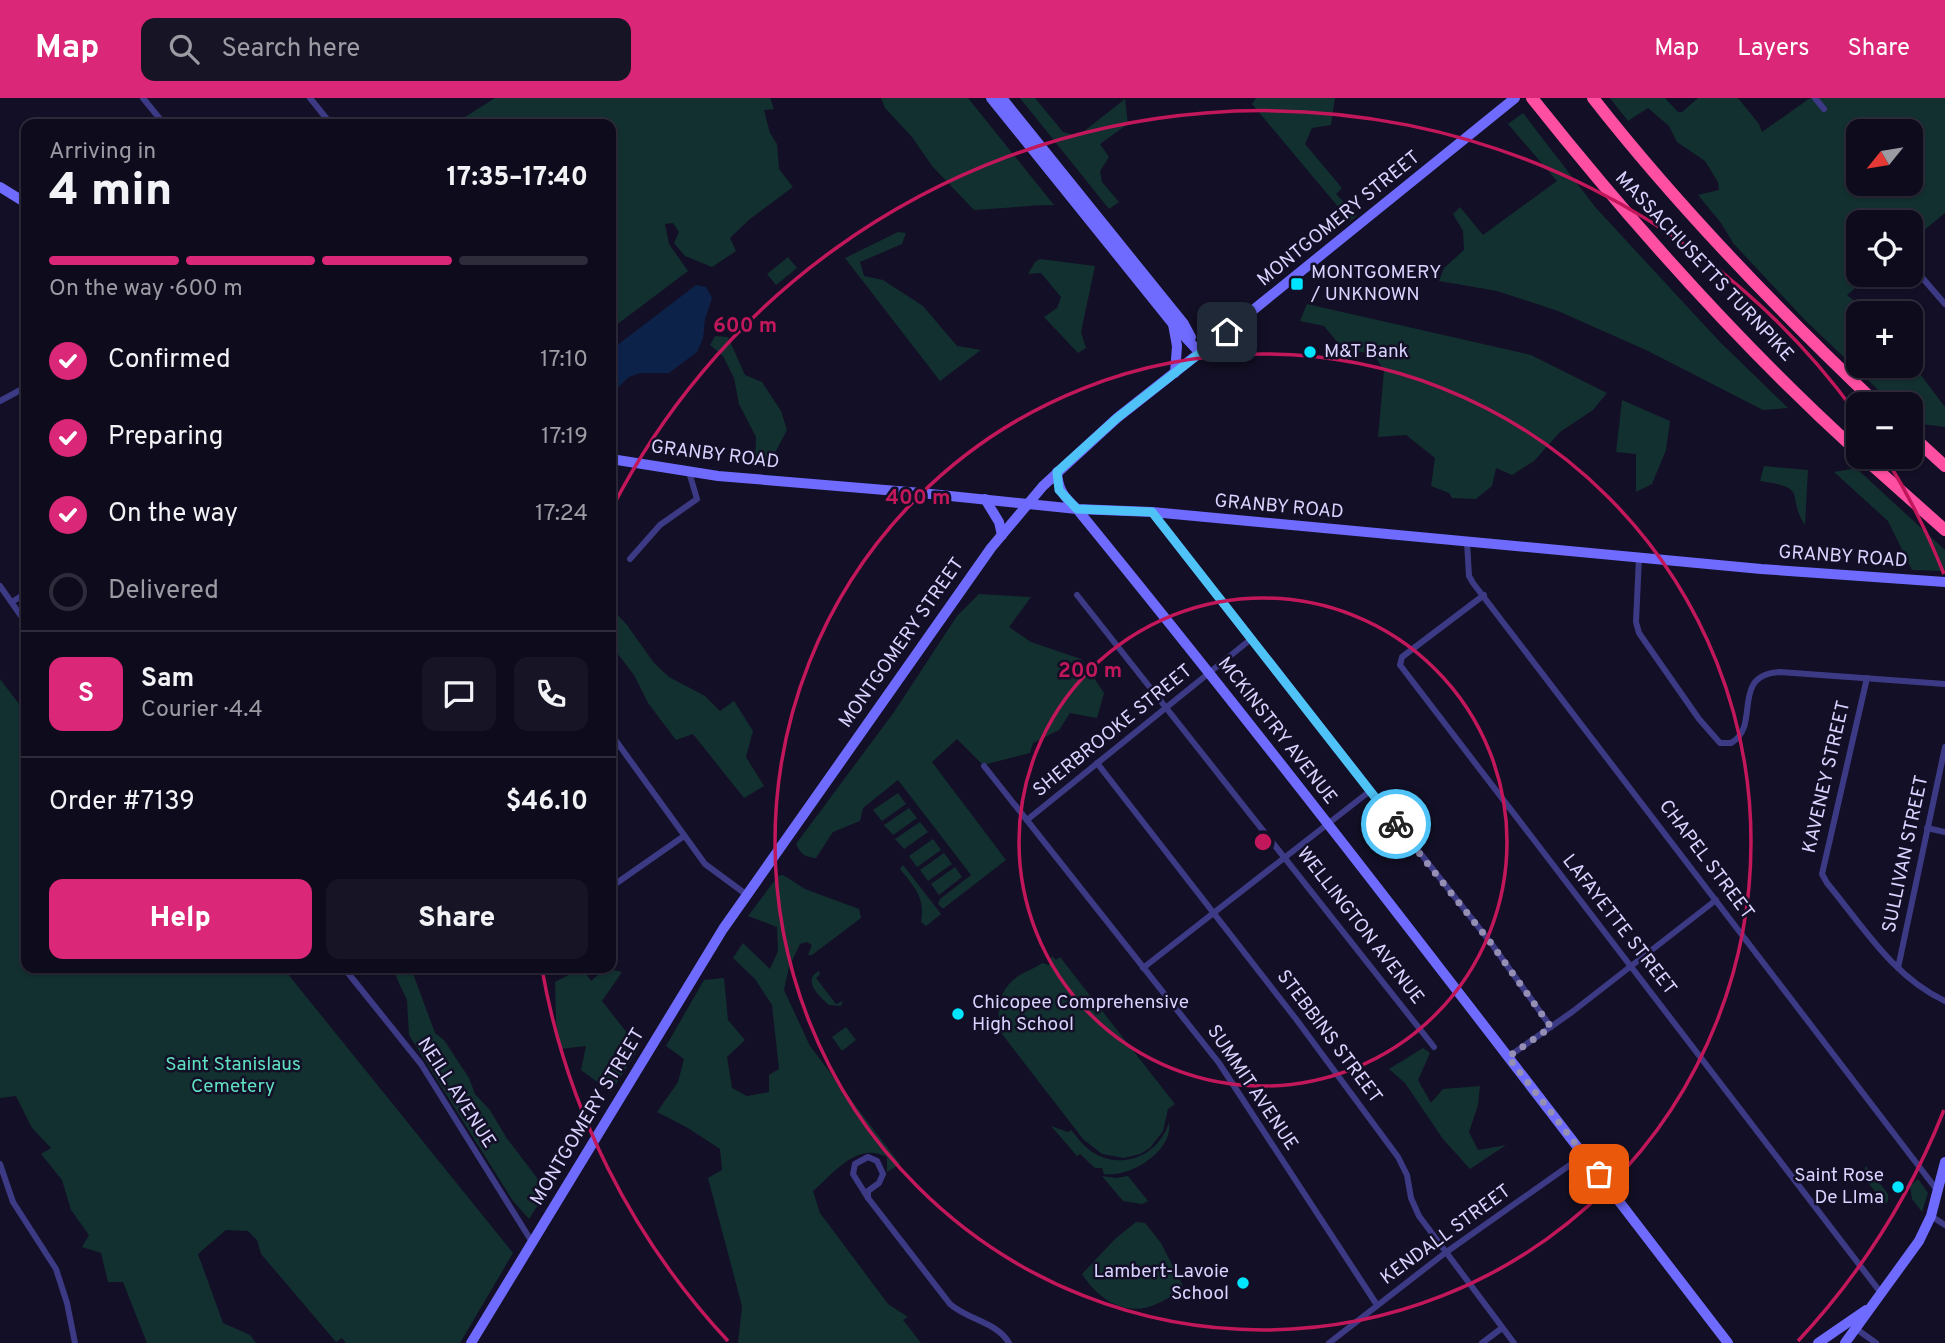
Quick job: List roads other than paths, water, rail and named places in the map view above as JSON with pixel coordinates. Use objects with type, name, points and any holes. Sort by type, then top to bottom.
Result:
[{"type":"highway","name":"MASSACHUSETTS TURNPIKE","points":[[1593,98],[1724,252],[1865,392]]},
{"type":"highway","name":"MASSACHUSETTS TURNPIKE","points":[[1535,102],[1613,199],[1700,297],[1846,441]]},
{"type":"highway","points":[[1923,446],[1945,466]]},
{"type":"highway","points":[[1876,469],[1945,530]]},
{"type":"main road","points":[[991,98],[1173,324],[1200,353]]},
{"type":"main road","points":[[1002,98],[1184,324],[1200,353]]},
{"type":"main road","name":"MONTGOMERY STREET","points":[[471,1343],[668,1018],[747,895],[893,686],[1028,503],[1057,472],[1117,418],[1515,98]]},
{"type":"main road","points":[[0,187],[21,200]]},
{"type":"main road","points":[[1173,324],[1177,346],[1175,373]]},
{"type":"main road","name":"GRANBY ROAD","points":[[616,460],[690,472],[1077,509],[1152,512],[1760,569],[1945,582]]},
{"type":"main road","name":"MCKINSTRY AVENUE","points":[[1057,472],[1059,490],[1210,674],[1728,1343]]},
{"type":"main road","points":[[985,499],[999,522],[1002,535]]},
{"type":"main road","points":[[1845,1343],[1919,1241],[1931,1216],[1945,1162]]},
{"type":"main road","points":[[1818,1343],[1872,1306]]},
{"type":"street","points":[[143,98],[160,119]]},
{"type":"street","points":[[310,98],[327,119]]},
{"type":"street","points":[[1815,98],[1824,109]]},
{"type":"street","points":[[1923,279],[1945,304]]},
{"type":"street","points":[[0,401],[21,390]]},
{"type":"street","points":[[630,559],[660,525],[697,499],[690,472]]},
{"type":"street","points":[[1152,512],[1491,943],[1551,1027]]},
{"type":"street","name":"CHAPEL STREET","points":[[1467,542],[1469,576],[1939,1191]]},
{"type":"street","points":[[1639,557],[1636,622],[1639,633],[1699,719],[1720,743],[1731,743],[1741,735],[1752,688],[1763,674],[1780,672],[1945,684]]},
{"type":"street","points":[[0,586],[21,616]]},
{"type":"street","name":"WELLINGTON AVENUE","points":[[1077,595],[1434,1047]]},
{"type":"street","name":"LAFAYETTE STREET","points":[[1484,595],[1402,657],[1399,664],[1881,1293]]},
{"type":"street","points":[[12,602],[21,596]]},
{"type":"street","name":"SHERBROOKE STREET","points":[[1027,820],[1251,639]]},
{"type":"street","name":"KAVENEY STREET","points":[[1867,678],[1822,874],[1898,968],[1919,986],[1945,1001]]},
{"type":"street","points":[[616,741],[708,867],[747,895]]},
{"type":"street","name":"SULLIVAN STREET","points":[[1898,968],[1945,747]]},
{"type":"street","name":"STEBBINS STREET","points":[[1097,763],[1398,1157],[1407,1175],[1416,1212],[1514,1343]]},
{"type":"street","name":"SUMMIT AVENUE","points":[[984,766],[1219,1063],[1377,1305]]},
{"type":"street","points":[[1143,968],[1370,791]]},
{"type":"street","points":[[1927,828],[1945,832]]},
{"type":"street","points":[[616,884],[684,836]]},
{"type":"street","points":[[1508,1057],[1716,900]]},
{"type":"street","name":"NEILL AVENUE","points":[[348,973],[421,1063],[532,1242]]},
{"type":"street","name":"KENDALL STREET","points":[[1332,1342],[1445,1253],[1584,1155]]},
{"type":"street","points":[[868,1198],[868,1191],[879,1183],[883,1174],[881,1164],[868,1157],[855,1164],[853,1174],[868,1198],[950,1304],[1000,1331],[1009,1343]]},
{"type":"street","points":[[0,1164],[15,1206],[56,1269],[67,1303],[75,1343]]},
{"type":"street","points":[[1931,1216],[1945,1225]]},
{"type":"street","points":[[1482,1343],[1502,1328]]},
{"type":"street","points":[[1855,1328],[1876,1343]]},
{"type":"water","points":[[696,285],[706,287],[712,298],[705,319],[703,339],[697,352],[669,373],[640,373],[629,377],[616,389],[616,346]]},
{"type":"place","name":"MONTGOMERY / UNKNOWN","points":[[1297,284]]},
{"type":"place","name":"M&T Bank","points":[[1310,352]]},
{"type":"place","name":"Chicopee Comprehensive High School","points":[[958,1014]]},
{"type":"place","name":"Saint Rose De LIma","points":[[1898,1187]]},
{"type":"place","name":"Lambert-Lavoie School","points":[[1243,1283]]},
{"type":"park label","name":"Saint Stanislaus Cemetery","points":[[233,1076]]}]
